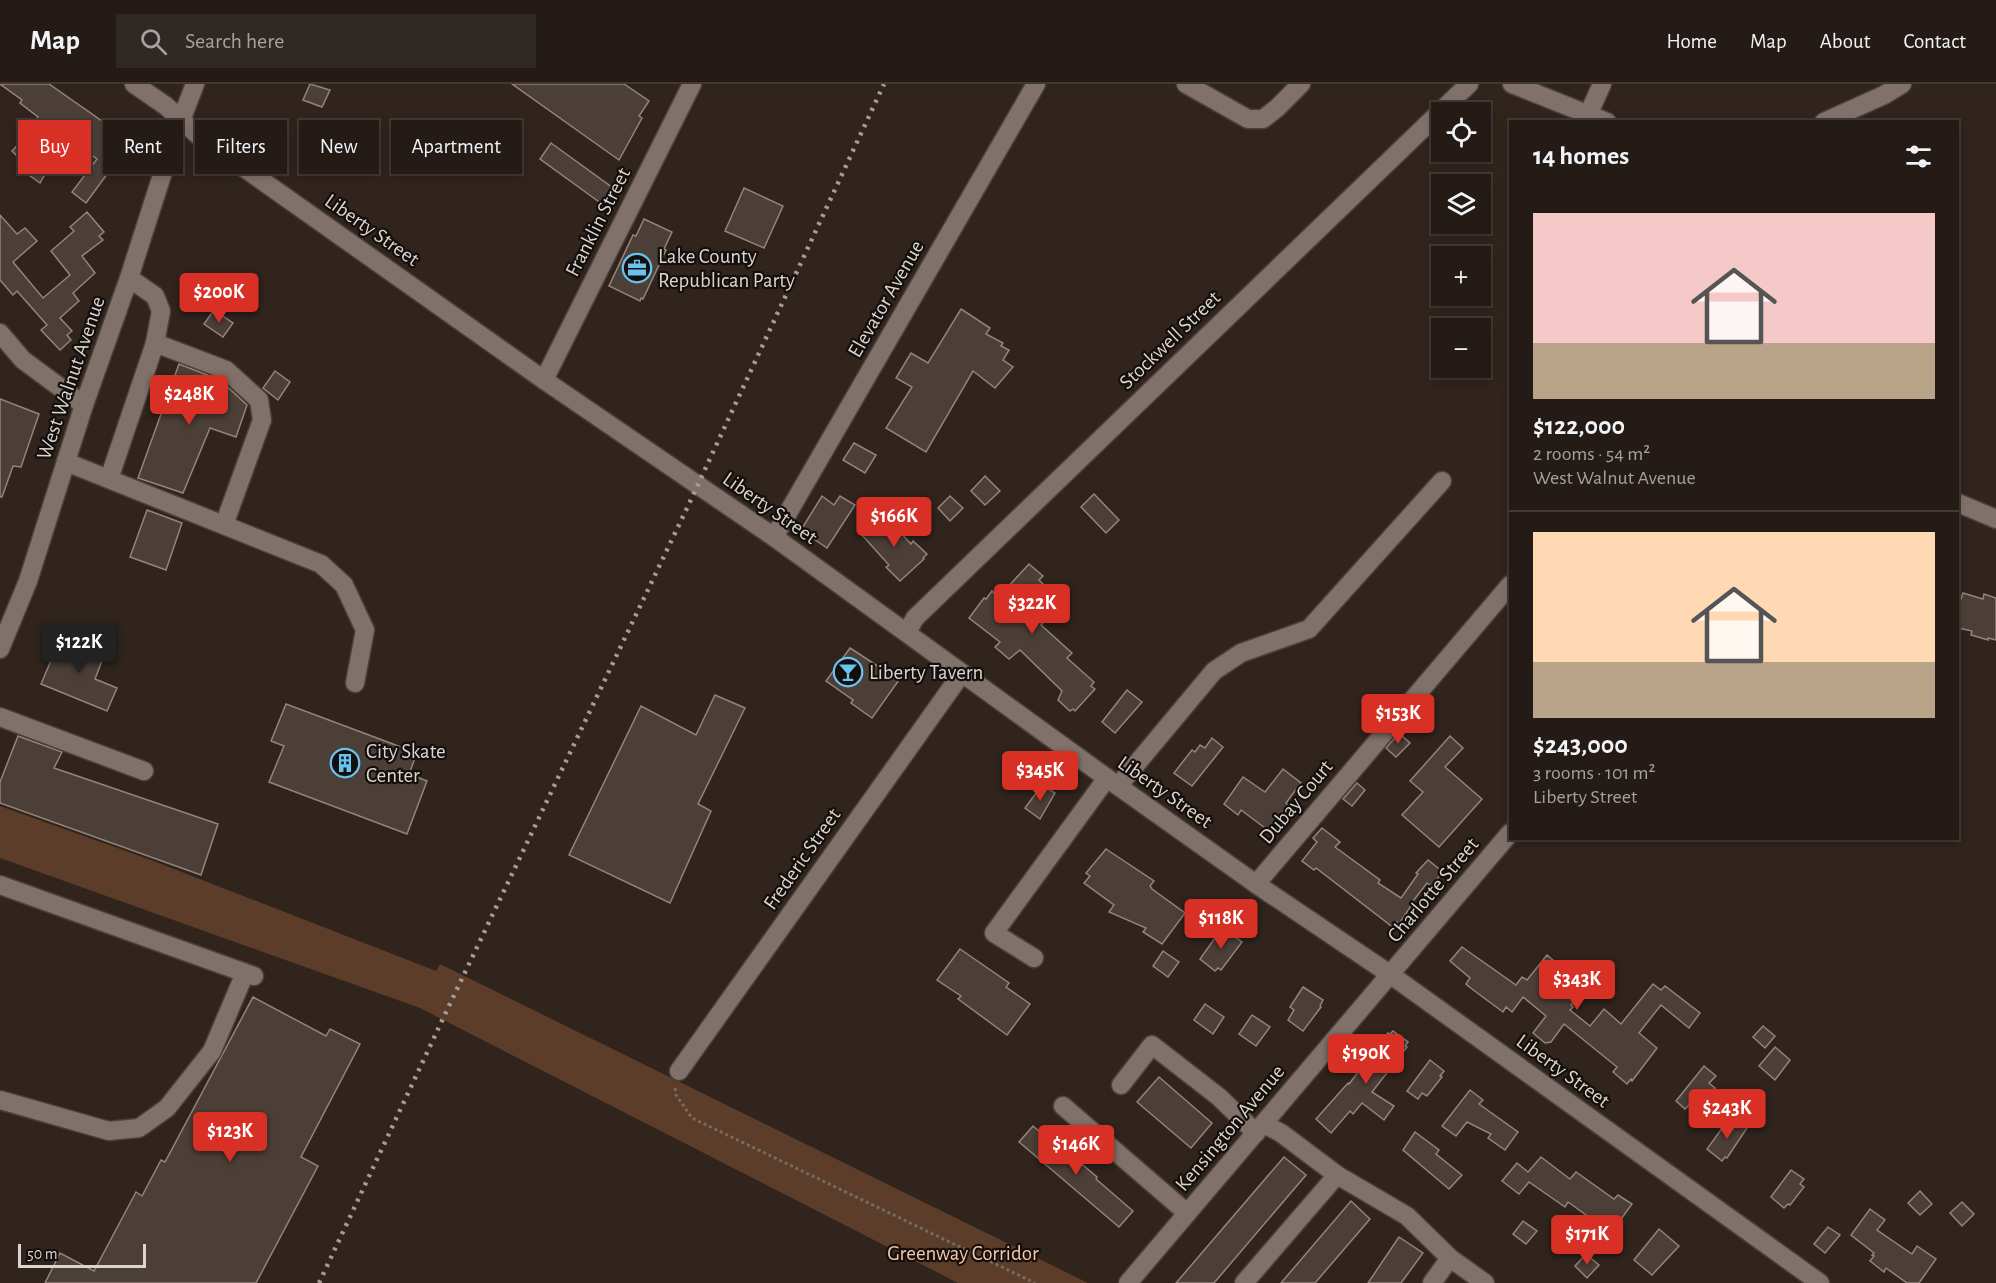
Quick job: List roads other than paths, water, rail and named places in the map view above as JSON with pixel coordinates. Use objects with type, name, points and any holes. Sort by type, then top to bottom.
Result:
[{"type":"street","name":"Liberty Street","points":[[134,84],[166,106],[179,120]]},
{"type":"street","name":"West Walnut Avenue","points":[[180,120],[195,84]]},
{"type":"street","name":"Franklin Street","points":[[544,380],[692,84]]},
{"type":"street","name":"Elevator Avenue","points":[[774,537],[1036,84]]},
{"type":"street","points":[[1186,84],[1248,119],[1263,118],[1278,108],[1301,84]]},
{"type":"street","name":"Stockwell Street","points":[[907,632],[915,618],[1469,84]]},
{"type":"street","points":[[1512,84],[1602,120]]},
{"type":"street","points":[[1589,114],[1602,84]]},
{"type":"street","points":[[1828,120],[1884,95],[1902,84]]},
{"type":"street","name":"Liberty Street","points":[[183,123],[544,380],[774,537],[1256,885],[1391,975],[1820,1283]]},
{"type":"street","name":"West Walnut Avenue","points":[[0,649],[28,581],[84,405],[163,174]]},
{"type":"street","points":[[109,479],[155,343],[161,311],[155,296],[129,278]]},
{"type":"street","points":[[0,333],[23,360],[84,405]]},
{"type":"street","points":[[155,343],[226,370],[259,400],[262,420],[225,525]]},
{"type":"street","points":[[66,462],[321,564],[344,585],[365,630],[355,683]]},
{"type":"street","points":[[1034,958],[994,933],[1112,782],[1214,671],[1241,652],[1309,629],[1442,481]]},
{"type":"street","points":[[1959,503],[1996,519]]},
{"type":"street","name":"Dubay Court","points":[[1256,885],[1509,586]]},
{"type":"street","name":"Frederic Street","points":[[679,1071],[962,673]]},
{"type":"street","points":[[0,717],[144,771]]},
{"type":"street","name":"Charlotte Street","points":[[1391,975],[1509,834]]},
{"type":"street","points":[[0,885],[249,974],[212,1051],[167,1108],[139,1128],[109,1131],[0,1100]]},
{"type":"street","name":"Kensington Avenue","points":[[1130,1282],[1391,975]]},
{"type":"street","points":[[1120,1085],[1152,1045],[1260,1128],[1281,1133],[1337,1175],[1407,1216],[1450,1258],[1485,1283]]},
{"type":"street","points":[[1063,1106],[1187,1213]]},
{"type":"street","points":[[1244,1283],[1337,1175]]},
{"type":"street","points":[[1432,1283],[1450,1258]]},
{"type":"railway","points":[[319,1283],[688,506],[884,84]]},
{"type":"place","name":"Lake County Republican Party","points":[[637,268]]},
{"type":"place","name":"Liberty Tavern","points":[[848,672]]},
{"type":"place","name":"City Skate Center","points":[[345,763]]},
{"type":"park label","name":"Greenway Corridor","points":[[963,1253]]}]
